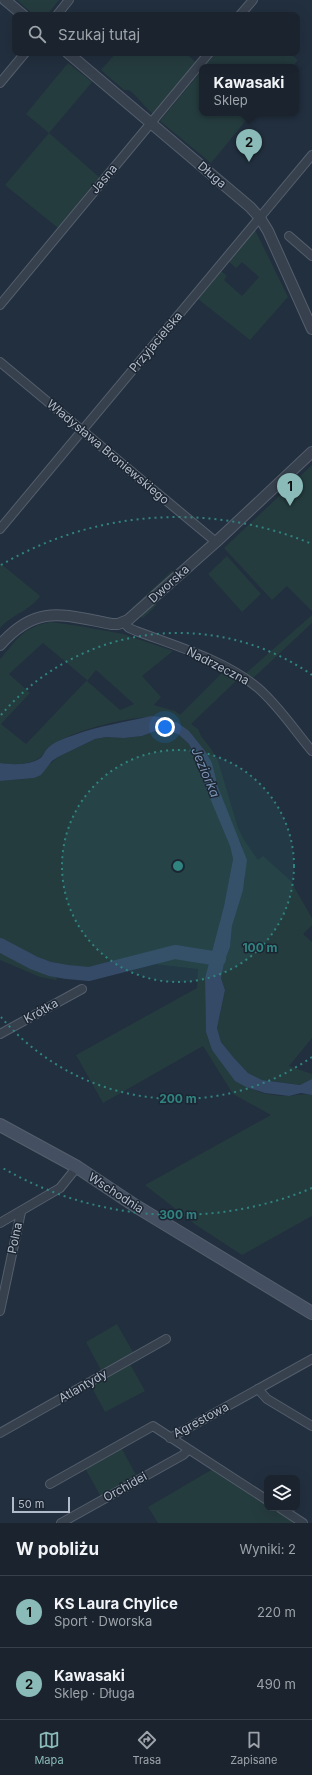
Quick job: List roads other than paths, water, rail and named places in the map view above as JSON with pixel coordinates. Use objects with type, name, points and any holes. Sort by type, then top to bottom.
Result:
[{"type":"main road","name":"Wschodnia","points":[[0,1125],[77,1167],[134,1205],[312,1313]]},
{"type":"street","points":[[5,0],[19,12]]},
{"type":"street","points":[[59,12],[69,0]]},
{"type":"street","points":[[243,12],[253,0]]},
{"type":"street","points":[[0,83],[22,56]]},
{"type":"street","name":"Długa","points":[[72,56],[250,207],[260,218],[268,231],[312,329]]},
{"type":"street","name":"Jasna","points":[[200,64],[206,56]]},
{"type":"street","name":"Jasna","points":[[0,306],[199,65]]},
{"type":"street","name":"Przyjacielska","points":[[0,529],[312,155]]},
{"type":"street","points":[[289,236],[312,256]]},
{"type":"street","name":"Władysława Broniewskiego","points":[[0,362],[216,542]]},
{"type":"street","name":"Dworska","points":[[123,622],[133,616],[216,542],[312,452]]},
{"type":"street","points":[[0,645],[20,625],[35,617],[64,615],[112,624],[123,622]]},
{"type":"street","name":"Nadrzeczna","points":[[123,622],[129,628],[136,631],[202,655],[252,683],[269,699],[312,751]]},
{"type":"street","name":"Krótka","points":[[0,1034],[82,988]]},
{"type":"street","points":[[0,1223],[63,1186],[77,1167]]},
{"type":"street","name":"Polna","points":[[0,1311],[21,1212]]},
{"type":"street","name":"Atlantydy","points":[[0,1433],[166,1339]]},
{"type":"street","name":"Agrestowa","points":[[50,1484],[153,1426],[170,1438],[312,1359]]},
{"type":"street","points":[[258,1389],[267,1399],[312,1426]]},
{"type":"street","points":[[170,1438],[264,1498]]},
{"type":"street","name":"Orchidei","points":[[61,1523],[183,1455],[188,1450]]},
{"type":"street","points":[[285,1511],[303,1523]]},
{"type":"water","points":[[151,716],[162,717],[178,723],[189,731],[205,751],[212,763],[218,787],[247,860],[243,890],[232,926],[230,947],[224,963],[221,978],[225,990],[217,1028],[221,1042],[248,1073],[262,1080],[300,1085],[312,1079],[312,1095],[301,1093],[289,1096],[265,1093],[246,1087],[235,1081],[212,1050],[206,1032],[205,978],[224,906],[233,859],[230,846],[207,791],[199,765],[189,744],[178,734],[161,729],[142,736],[124,738],[106,737],[95,739],[52,761],[41,775],[34,778],[0,781],[0,763],[15,764],[35,761],[56,742],[63,739],[112,724]]},
{"type":"waterway","name":"Jeziorka","points":[[0,945],[34,963],[50,969],[89,974],[175,952],[219,959]]},
{"type":"place","name":"Kawasaki","points":[[249,162]]},
{"type":"place","name":"KS Laura Chylice","points":[[290,506]]}]
